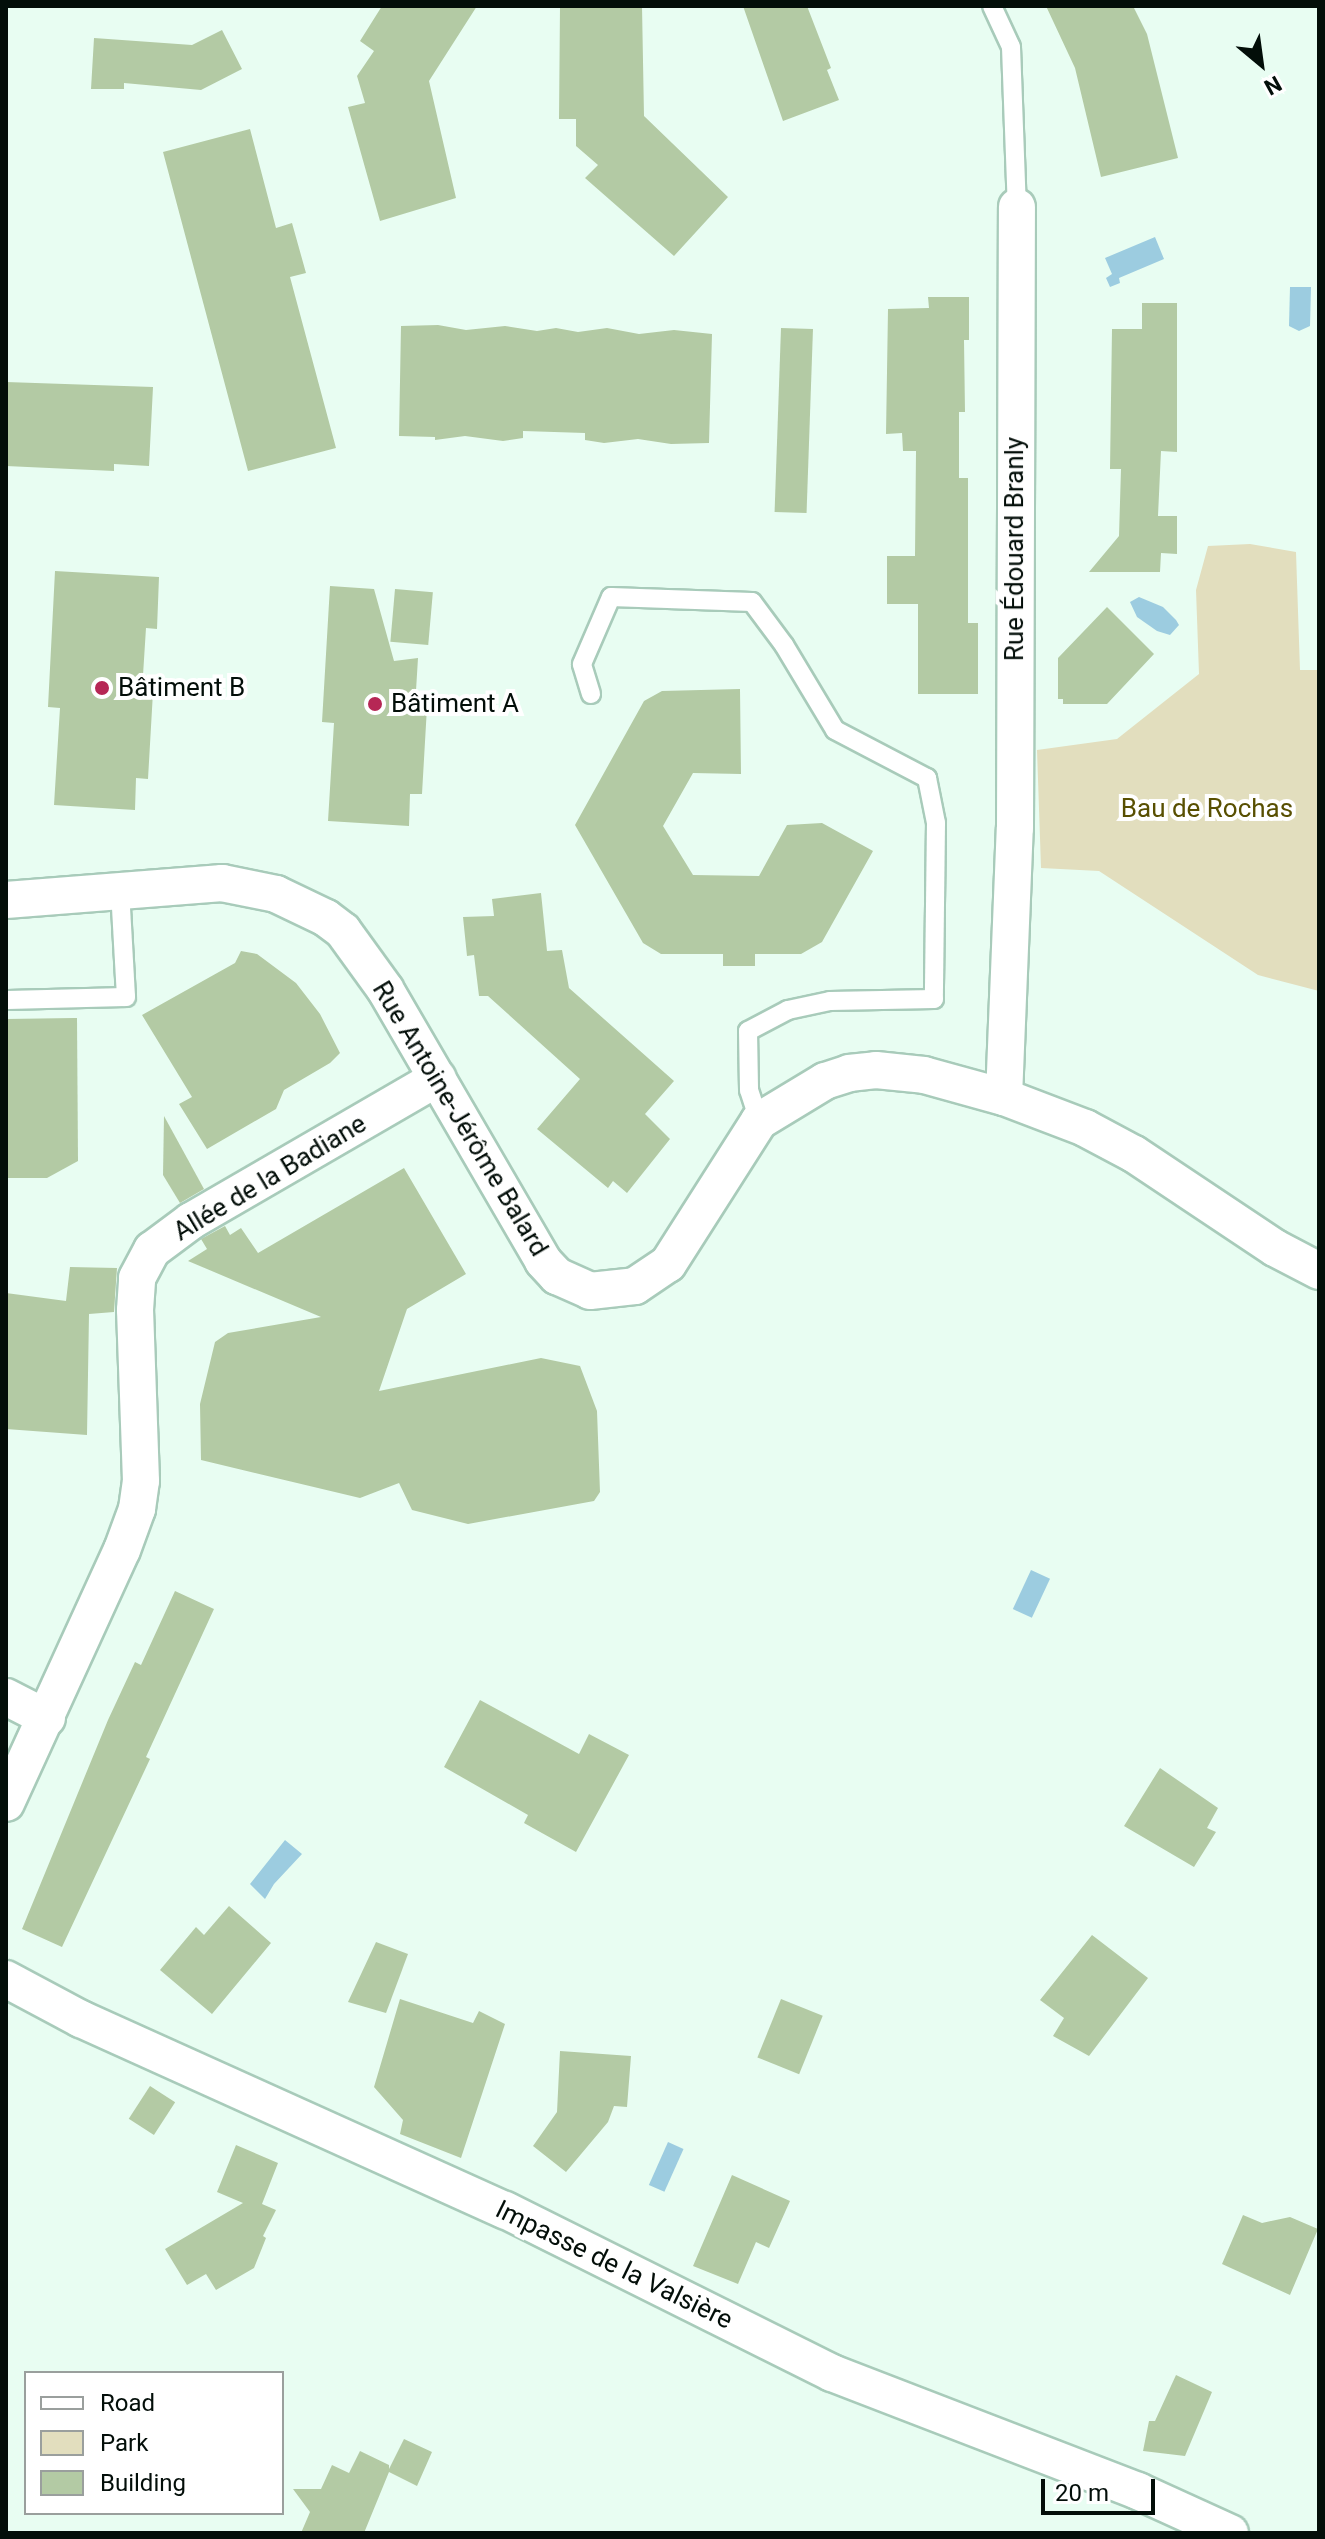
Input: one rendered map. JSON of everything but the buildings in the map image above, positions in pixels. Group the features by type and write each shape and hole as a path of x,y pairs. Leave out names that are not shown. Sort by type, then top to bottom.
{"street":[{"name":"Rue Édouard Branly","path":"1004,1097 1015,828 1017,207"},
{"name":"Rue Antoine-Jérôme Balard","path":"6,900 222,883 276,894 303,905 343,931 385,989 543,1261 557,1276 590,1291 635,1286 668,1264 759,1121 792,1098 849,1073 876,1070 924,1075 1004,1097 1085,1128 1134,1154 1275,1248 1319,1271"},
{"name":"Allée de la Badiane","path":"6,1803 47,1718 137,1509 141,1481 135,1310 137,1278 152,1250 191,1221 438,1078"},
{"path":"6,1697 47,1718"},
{"name":"Impasse de la Valsière","path":"6,1979 81,2019 505,2210 832,2373 1138,2491 1230,2533"}],"lane":[{"name":"Rue Édouard Branly","path":"992,6 1011,47 1017,207"},
{"path":"591,694 582,664 611,597 752,602 784,645 835,730 927,778 936,823 934,999 830,1001 788,1010 748,1031 749,1090 759,1121"},
{"path":"6,1000 126,997 120,891"}],"green space":[{"name":"Bau de Rochas","path":"1250,544 1296,552 1300,670 1319,670 1319,991 1258,975 1099,871 1041,868 1037,750 1117,739 1199,674 1196,590 1208,546"}],"water":[{"path":"1155,237 1164,259 1119,278 1120,283 1110,287 1106,278 1112,274 1105,258"},
{"path":"1290,287 1311,287 1310,326 1299,331 1289,326"},
{"path":"1139,597 1163,607 1176,620 1179,625 1170,635 1157,631 1137,617 1130,602"},
{"path":"1031,1570 1050,1579 1032,1618 1013,1609"},
{"path":"285,1840 302,1854 274,1884 265,1899 250,1884"},
{"path":"668,2142 684,2149 664,2192 649,2185"}],"place":[{"name":"Bâtiment B","path":"102,688"},
{"name":"Bâtiment A","path":"375,704"}]}
